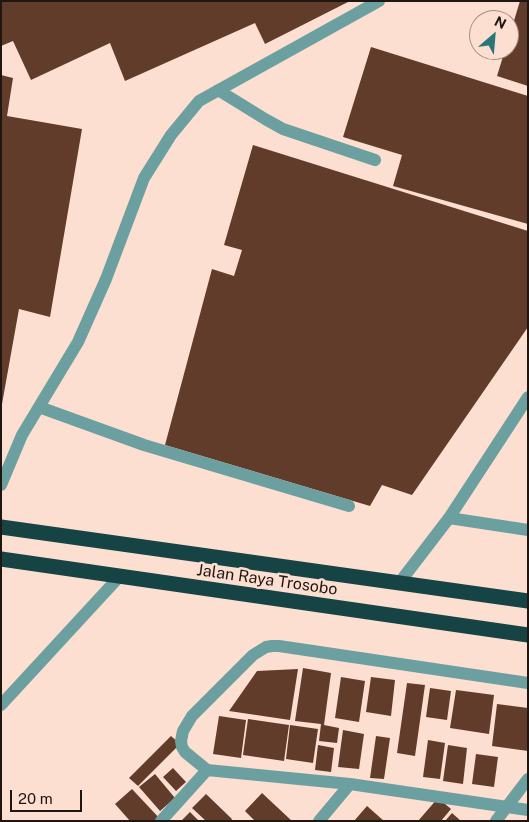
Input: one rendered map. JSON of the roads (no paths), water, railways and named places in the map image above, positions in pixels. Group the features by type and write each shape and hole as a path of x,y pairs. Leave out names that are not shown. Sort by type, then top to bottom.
{"highway":[{"name":"Jalan Raya Trosobo","path":"1,527 528,601"},
{"name":"Jalan Raya Trosobo","path":"1,559 528,635"}],"street":[{"path":"1,484 22,435 78,342 106,279 144,178 171,135 199,101 379,1"},
{"path":"218,90 283,129 375,160"},
{"path":"400,582 449,518 528,397"},
{"path":"39,407 144,445 349,506"},
{"path":"449,518 528,530"},
{"path":"1,705 119,577"},
{"path":"520,821 528,811 350,784 207,770 185,752 181,741 183,731 192,716 253,655 266,647 279,646 528,682"},
{"path":"161,821 207,770"},
{"path":"496,821 528,779"},
{"path":"319,821 350,784"}]}
